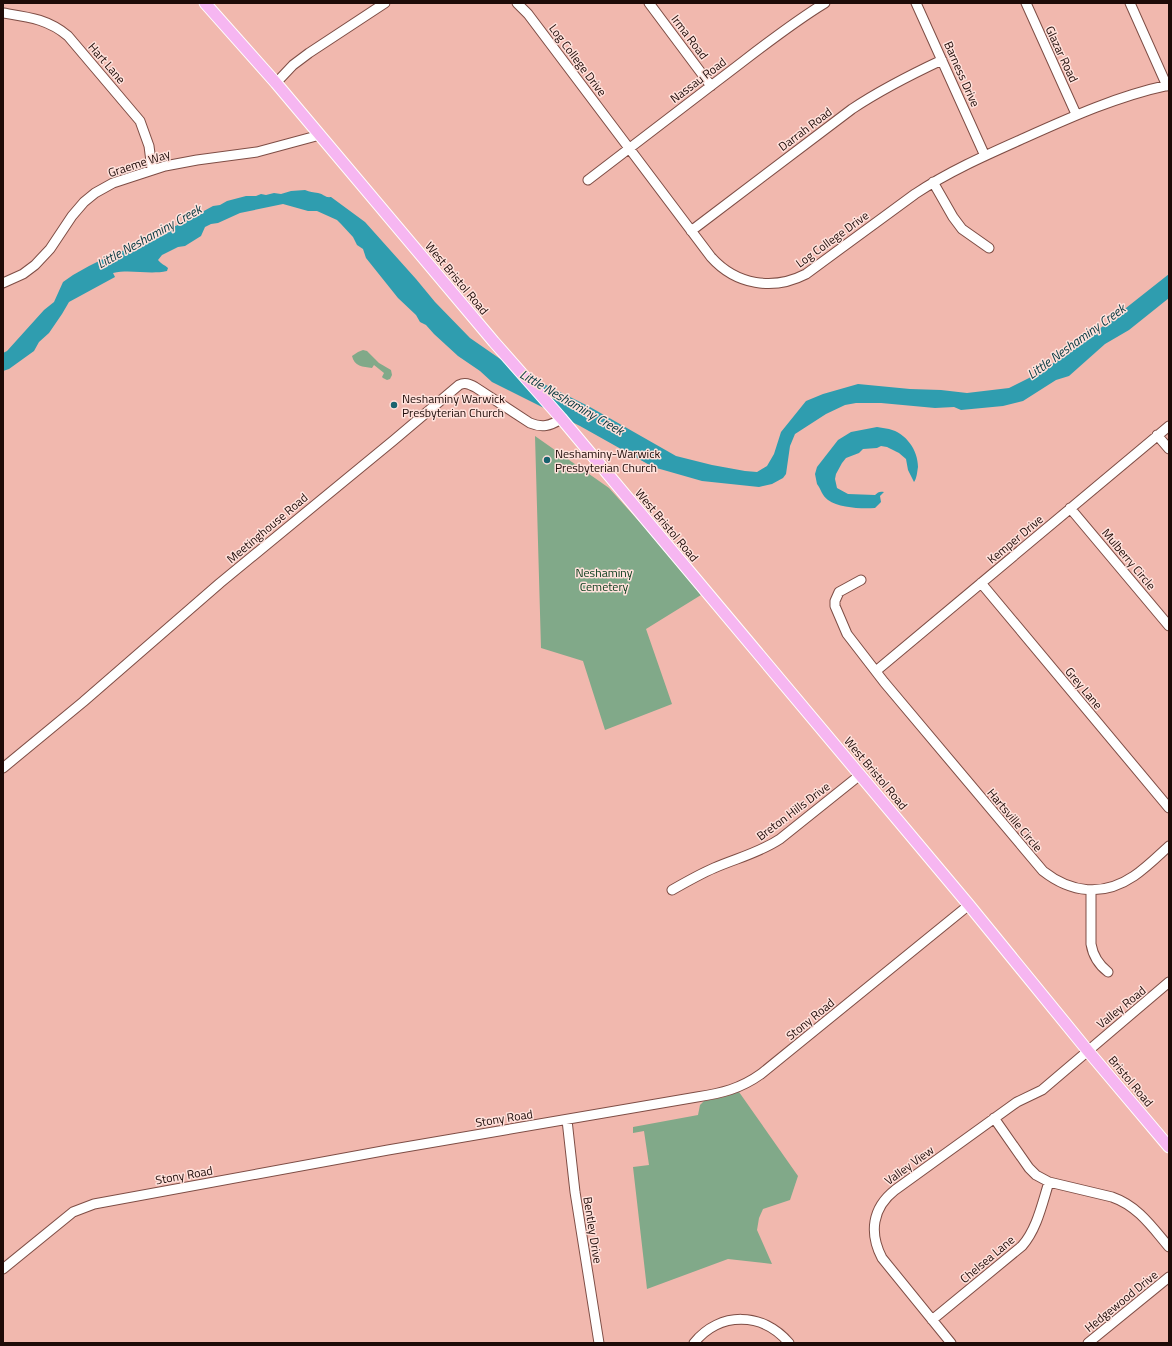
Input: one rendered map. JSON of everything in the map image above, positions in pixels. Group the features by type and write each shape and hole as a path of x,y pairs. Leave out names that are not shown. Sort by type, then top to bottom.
{"main road":[{"name":"West Bristol Road","path":"205,3 276,83 494,342 561,418 969,905 1088,1051"},
{"name":"Bristol Road","path":"1088,1051 1169,1146"}],"street":[{"path":"276,83 309,52 385,3"},
{"name":"Log College Drive","path":"517,3 528,14 714,261 731,274 753,283 779,284 806,274 881,218 933,182 985,156 1076,114 1117,99 1168,86"},
{"name":"Irma Road","path":"649,3 711,86"},
{"name":"Nassau Road","path":"588,180 790,26 825,3"},
{"name":"Barness Drive","path":"916,3 985,156"},
{"name":"Glazar Road","path":"1026,3 1076,114"},
{"path":"1130,3 1168,86"},
{"name":"Hart Lane","path":"3,13 42,20 56,27 68,36 136,114 149,146 152,169"},
{"name":"Darrah Road","path":"691,231 852,109 886,87 942,60"},
{"name":"Graeme Way","path":"3,283 23,274 46,255 55,244 74,213 84,202 95,193 113,183 152,169 197,160 257,152 320,136"},
{"path":"933,182 953,217 962,229 989,248"},
{"name":"Meetinghouse Road","path":"3,768 83,702 220,583 459,385 463,383 475,387 537,426 544,427 561,418"},
{"name":"Kemper Drive","path":"876,671 1169,426"},
{"path":"1157,435 1169,449"},
{"name":"Mulberry Circle","path":"1070,508 1169,626"},
{"name":"Hartsville Circle","path":"860,580 839,592 835,601 835,606 847,634 876,671 1043,871 1050,877 1075,888 1091,890 1104,889 1126,881 1169,846"},
{"name":"Grey Lane","path":"981,583 1169,808"},
{"name":"Breton Hills Drive","path":"672,890 714,868 756,853 769,846 780,839 860,775"},
{"path":"1091,890 1092,950 1100,965 1108,972"},
{"name":"Stony Road","path":"3,1269 73,1212 94,1204 388,1150 726,1092 746,1084 761,1074 969,905"},
{"name":"Valley Road","path":"1088,1051 1169,982"},
{"name":"Valley View","path":"951,1343 882,1258 877,1249 874,1232 876,1215 882,1202 889,1194 994,1118 1017,1102 1042,1090 1088,1051"},
{"path":"994,1118 1029,1168 1036,1175 1049,1182 1112,1197 1129,1204 1169,1247"},
{"name":"Bentley Drive","path":"567,1120 575,1192 599,1343"},
{"name":"Chelsea Lane","path":"932,1320 1025,1243 1033,1229 1049,1182"},
{"name":"Hedgewood Drive","path":"1088,1343 1169,1277"},
{"path":"694,1343 702,1335 717,1325 736,1319 752,1320 767,1325 780,1334 789,1343"}],"green space":[{"path":"363,350 367,351 379,363 391,370 392,375 390,379 387,380 383,378 384,373 374,365 372,368 365,367 355,362 352,356"},
{"name":"Neshaminy Cemetery","path":"535,436 609,488 645,528 701,595 646,629 672,704 605,730 583,661 541,648"},
{"path":"739,1092 798,1176 790,1200 763,1209 759,1218 757,1230 772,1264 728,1259 647,1289 633,1167 649,1165 644,1131 633,1133 633,1127 698,1115 700,1105 704,1101"}],"water":[{"name":"Little Neshaminy Creek","path":"305,190 331,197 365,222 435,302 470,338 516,370 590,407 676,456 745,471 757,472 767,466 774,454 781,432 806,401 823,394 858,384 967,393 1009,388 1033,376 1069,353 1169,274 1169,298 1129,330 1105,344 1069,376 1056,380 1023,401 1003,406 961,410 954,407 935,408 881,403 856,403 845,405 826,414 795,434 790,446 786,474 783,478 772,484 759,487 702,481 653,467 580,426 492,382 480,371 458,356 426,325 420,322 416,315 398,298 366,258 363,249 357,245 353,237 337,220 317,211 308,211 283,204 240,213 205,227 201,236 185,246 178,247 162,255 158,260 168,268 167,271 113,273 115,277 69,302 49,333 39,342 34,351 9,369 3,371 3,353 7,351 44,310 54,302 63,282 73,275 113,254 152,241 162,232 213,206 246,196 274,193 281,194 291,191"},
{"path":"877,427 895,431 906,438 910,443 916,454 918,467 914,482 908,470 906,459 899,453 887,447 881,446 877,448 863,449 859,453 846,458 842,463 835,479 837,488 848,494 875,495 879,492 884,492 880,496 881,502 875,508 864,508 838,505 828,500 824,497 817,484 815,474 817,467 838,440 851,432"}],"place":[{"name":"Neshaminy Warwick Presbyterian Church","path":"394,405"},
{"name":"Neshaminy-Warwick Presbyterian Church","path":"547,460"}]}
